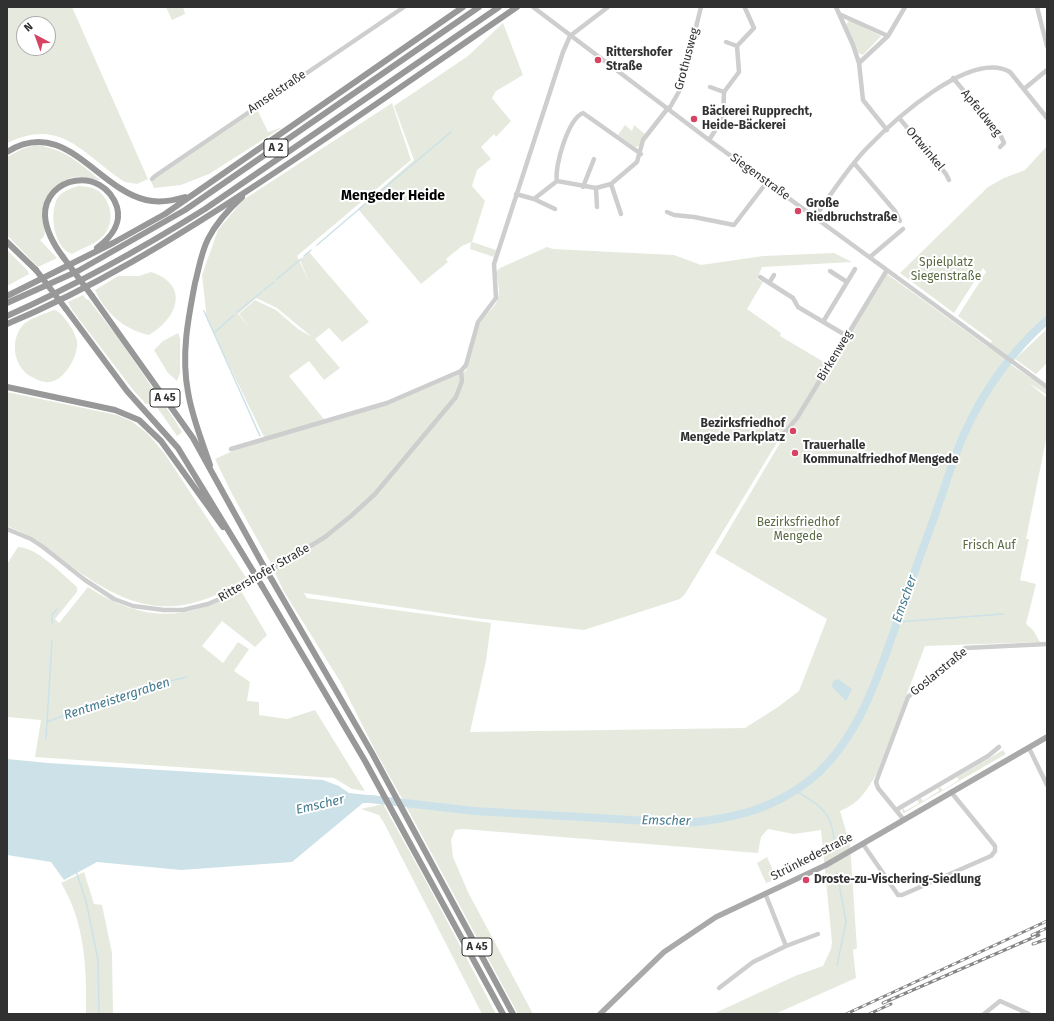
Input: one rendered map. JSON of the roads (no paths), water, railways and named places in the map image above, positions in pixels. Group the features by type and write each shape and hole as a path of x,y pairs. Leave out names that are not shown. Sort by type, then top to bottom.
{"highway":[{"path":"7,296 73,264 145,225 212,183 463,7"},
{"name":"A 2","path":"7,304 78,271 185,210 479,7"},
{"name":"A 2","path":"7,316 84,279 167,233 205,209 499,7"},
{"path":"7,324 43,309 142,257 274,173 517,7"},
{"path":"7,152 28,143 42,142 56,144 73,153 121,189 138,198 154,201 170,201 191,196"},
{"path":"210,465 190,406 185,375 187,325 199,268 208,238 221,220 242,198 274,173"},
{"name":"A 45","path":"73,264 105,242 115,230 117,223 118,211 114,200 104,188 94,182 82,180 63,185 55,192 48,204 45,216 48,231 63,258 194,438 263,565 386,778 513,1014"},
{"name":"A 45","path":"7,242 36,270 127,391 178,448 243,554 375,778 503,1014"},
{"path":"7,387 115,410 139,420 160,441 243,554"}],"main road":[{"name":"Strünkedestraße","path":"600,1014 650,964 679,940 716,917 826,865 1047,737"}],"street":[{"name":"Amselstraße","path":"152,179 204,142 404,7"},
{"name":"Siegenstraße","path":"533,7 709,140 1047,387"},
{"name":"Rittershofer Straße","path":"7,529 30,539 43,547 85,580 114,599 133,606 160,610 183,610 208,604 242,588 325,537 364,505 456,397 462,381 461,371 466,365 478,322 496,298 494,264 563,52 570,36 608,7"},
{"name":"Grothusweg","path":"641,154 643,140 668,109 681,88 701,7"},
{"path":"836,7 859,63 863,100 887,130"},
{"path":"859,63 888,36 905,7"},
{"path":"1037,7 1047,46"},
{"path":"709,140 722,122 724,92 739,72 737,46 754,28 745,8"},
{"path":"839,14 888,36"},
{"path":"726,42 737,46"},
{"path":"815,217 854,163 867,148 923,98 953,78 970,72 999,68 1010,72 1047,118"},
{"path":"1024,89 1047,70"},
{"name":"Apfeldweg","path":"953,78 1000,134 1004,143 1000,147"},
{"path":"710,87 724,92"},
{"path":"534,199 557,182 565,182 583,187 596,188 611,184 637,162 641,154 583,113 578,115 567,133 555,174 557,182"},
{"name":"Ortwinkel","path":"900,119 946,174 949,180"},
{"path":"583,187 594,159"},
{"path":"854,163 895,211 900,221"},
{"path":"667,212 674,215 694,217 734,225 767,182"},
{"path":"611,184 621,214"},
{"path":"596,188 597,207"},
{"path":"516,194 534,199 555,209"},
{"path":"870,257 903,229"},
{"path":"823,322 855,269"},
{"name":"Birkenweg","path":"779,439 797,418 887,270"},
{"path":"830,271 847,282"},
{"path":"769,283 774,275"},
{"path":"760,277 793,298 798,307 847,336"},
{"path":"231,449 387,403 461,371"},
{"name":"Goslarstraße","path":"904,820 878,788 876,782 910,695 967,647 1047,644"},
{"path":"896,810 988,756 999,747"},
{"path":"1029,748 1047,785"},
{"path":"863,844 898,895 902,895 991,856 995,851 995,846 951,792"},
{"path":"765,893 786,946"},
{"path":"720,988 753,962 786,946 818,934"},
{"path":"984,1014 998,1001 1029,1014"}],"water":[{"path":"838,679 852,689 846,701 832,687 833,681"},
{"path":"7,759 48,763 323,780 339,786 349,793 377,796 382,803 363,803 292,862 181,870 97,862 64,880 51,862 7,855"}],"waterway":[{"path":"368,202 451,132"},
{"path":"317,245 365,204"},
{"path":"304,256 311,250"},
{"path":"277,279 301,259"},
{"path":"264,290 274,282"},
{"path":"237,312 262,292"},
{"path":"204,311 260,436"},
{"path":"215,332 234,315"},
{"name":"Emscher","path":"370,799 475,811 684,823 739,815 756,810 788,795 803,785 818,773 845,741 856,724 874,686 956,453 980,402 1010,359 1047,320"},
{"path":"52,624 52,615 57,609"},
{"path":"897,622 1003,614"},
{"path":"46,739 52,640"},
{"name":"Rentmeistergraben","path":"47,722 98,702 110,701 154,685 187,677"},
{"path":"795,790 813,801 824,812 834,834 835,846"},
{"path":"76,871 86,901 98,960 99,1014"},
{"path":"837,872 846,922 837,966"}],"railway":[{"path":"846,1014 1047,921"},
{"path":"1032,935 1047,928"},
{"path":"883,1003 1039,935"},
{"path":"1033,944 1047,939"},
{"path":"869,1014 891,1004"}],"place":[{"name":"Rittershofer Straße","path":"598,60"},
{"name":"Bäckerei Rupprecht, Heide-Bäckerei","path":"694,119"},
{"name":"Große Riedbruchstraße","path":"798,211"},
{"name":"Bezirksfriedhof Mengede Parkplatz","path":"793,431"},
{"name":"Trauerhalle Kommunalfriedhof Mengede","path":"795,453"},
{"name":"Droste-zu-Vischering-Siedlung","path":"806,880"}],"district":[{"name":"Mengeder Heide","path":"393,196"}],"park label":[{"name":"Spielplatz Siegenstraße","path":"946,270"},
{"name":"Bezirksfriedhof Mengede","path":"798,530"},
{"name":"Frisch Auf","path":"989,546"}]}
